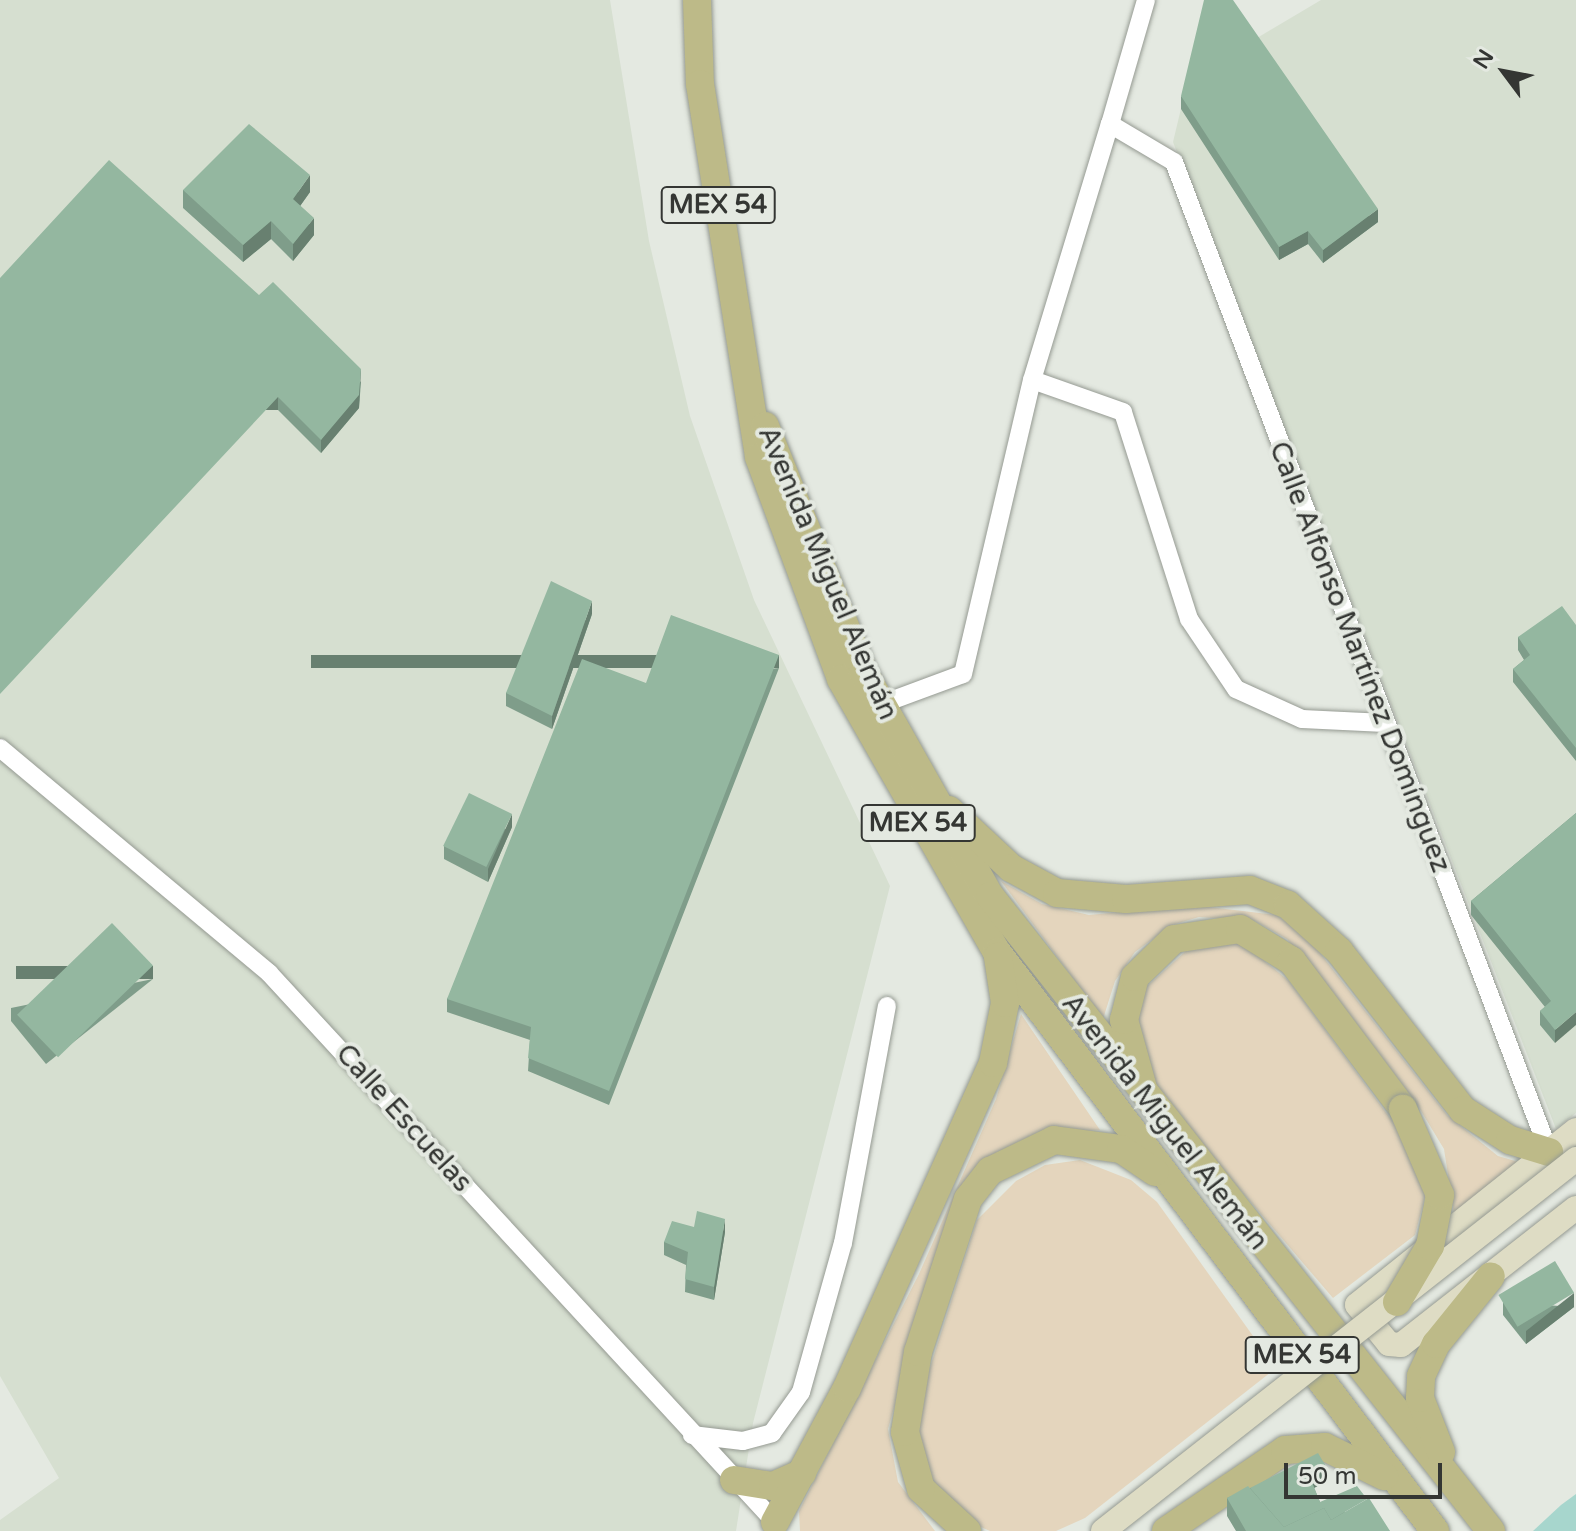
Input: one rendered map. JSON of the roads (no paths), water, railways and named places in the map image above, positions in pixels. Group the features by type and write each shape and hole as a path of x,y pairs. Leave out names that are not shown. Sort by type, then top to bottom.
{"main road":[{"name":"Avenida Miguel Alemán","path":"697,0 700,84 754,409 869,737 997,952 1431,1526"},
{"name":"Avenida Miguel Alemán","path":"806,563 929,793 990,896 1149,1103 1491,1531"},
{"path":"929,793 1011,868 1057,893 1126,899 1250,890 1288,905 1339,951 1463,1110 1510,1140 1549,1152"},
{"path":"1149,1103 1124,1020 1129,989 1161,948 1216,927 1260,935 1292,961 1403,1109 1436,1175 1439,1214 1430,1246 1397,1302"},
{"path":"777,1528 920,1233 993,1063 1005,1003 997,952"},
{"path":"1576,1130 1357,1305 1394,1346 1491,1276 1576,1208"},
{"path":"967,1531 921,1489 905,1432 938,1278 968,1199 990,1171 1054,1140 1087,1139 1121,1149 1177,1189"},
{"path":"1111,1528 1576,1159"},
{"path":"1111,1528 1576,1178"},
{"path":"1461,1495 1426,1418 1421,1376 1436,1344 1491,1276"},
{"path":"1166,1531 1285,1450 1343,1452 1405,1491"},
{"path":"734,1480 773,1486 802,1473"}],"street":[{"path":"882,704 963,674 1032,380 1146,0"},
{"name":"Calle Alfonso Martínez Domínguez","path":"1110,124 1174,162 1549,1152"},
{"path":"1032,380 1123,412 1189,619 1236,689 1302,719 1385,723"},
{"name":"Calle Escuelas","path":"0,748 269,973 777,1528"},
{"path":"692,1435 743,1441 772,1433 801,1392 846,1231 887,1006"}],"water":[{"path":"1576,1494 1576,1531 1533,1531 1561,1505"}]}
